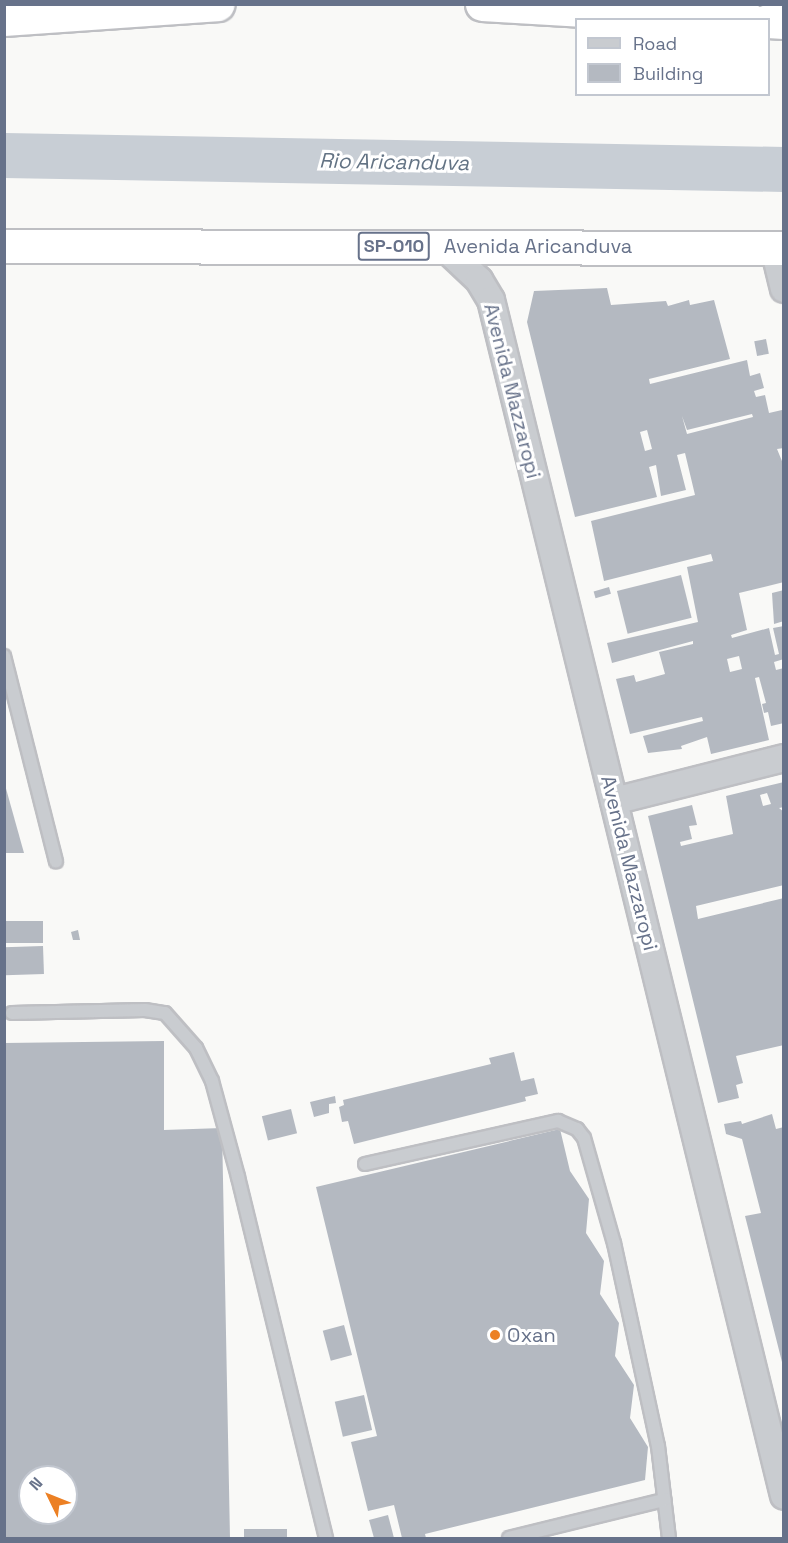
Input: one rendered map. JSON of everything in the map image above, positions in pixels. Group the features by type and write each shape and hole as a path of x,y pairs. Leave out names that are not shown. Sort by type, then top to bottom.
{"highway":[{"path":"4,19 56,10 217,4"},
{"path":"482,4 716,18"},
{"name":"Avenida Aricanduva","path":"4,246 779,248"}],"street":[{"name":"Avenida Mazzaropi","path":"443,246 479,280 491,300 783,1496"},
{"path":"779,248 783,289"},
{"path":"614,801 783,758"}],"lane":[{"path":"4,656 56,862"},
{"path":"12,1013 145,1010 165,1013 196,1048 212,1081 238,1177 326,1539"},
{"path":"365,1164 558,1121 577,1129 584,1138 614,1243 658,1446 669,1539"},
{"path":"509,1539 664,1500"}],"building":[{"path":"607,288 611,305 666,301 668,306 689,300 690,305 714,300 730,359 649,379 650,384 747,360 750,376 760,373 764,388 754,391 756,397 765,395 769,413 782,410 784,448 777,449 784,466 784,582 739,593 747,630 731,635 732,638 769,628 775,655 779,654 773,628 784,626 784,659 774,662 776,670 784,668 784,723 771,726 768,712 764,713 762,704 766,703 759,677 755,678 769,740 711,754 707,737 681,746 682,749 648,753 643,736 703,721 702,717 630,734 616,679 634,675 636,682 665,674 659,652 693,644 693,641 612,663 607,643 698,622 687,567 713,561 711,554 604,581 591,521 695,495 685,453 677,455 686,490 661,496 656,465 649,467 657,497 575,517 527,322 534,291","holes":["752,414 753,417 687,434 682,416 687,430","647,430 652,449 645,451 640,432","739,656 742,669 730,672 727,659"]},
{"path":"766,339 769,354 757,356 754,341"},
{"path":"681,575 692,618 628,634 617,591"},
{"path":"609,587 611,594 596,598 594,591"},
{"path":"784,590 784,621 774,624 772,593"},
{"path":"784,782 784,807 779,808 784,812 784,885 696,906 698,919 784,898 784,1045 736,1056 743,1083 736,1085 739,1098 718,1103 648,816 692,805 697,825 689,826 692,839 680,842 681,846 733,834 726,796","holes":["767,793 771,804 763,806 760,795"]},
{"path":"5,785 24,853 4,853"},
{"path":"4,921 43,921 43,943 4,943"},
{"path":"78,930 80,940 73,940 71,932"},
{"path":"43,946 44,974 5,975 4,947"},
{"path":"164,1041 164,1130 222,1128 230,1538 4,1538 4,1043"},
{"path":"514,1052 521,1081 534,1078 538,1094 525,1097 526,1101 354,1144 348,1121 342,1122 339,1107 344,1105 343,1100 491,1064 489,1058"},
{"path":"335,1096 336,1103 329,1104 329,1113 314,1117 310,1102"},
{"path":"291,1109 297,1133 268,1141 262,1116"},
{"path":"772,1114 776,1129 784,1127 783,1366 745,1216 761,1213 742,1139 726,1134 724,1124 741,1121 742,1124"},
{"name":"Oxan","path":"560,1129 570,1171 589,1199 586,1233 604,1261 600,1294 619,1323 615,1356 634,1385 630,1418 648,1447 645,1480 425,1534 426,1538 402,1538 394,1505 368,1511 351,1442 377,1436 316,1187"},
{"path":"344,1325 352,1355 331,1361 323,1331"},
{"path":"364,1395 372,1430 343,1437 335,1402"},
{"path":"388,1515 394,1538 374,1538 369,1520"},
{"path":"244,1529 287,1529 287,1538 244,1538"}],"waterway":[{"name":"Rio Aricanduva","path":"4,155 784,169"}],"place":[{"name":"Oxan","path":"495,1335"}]}
